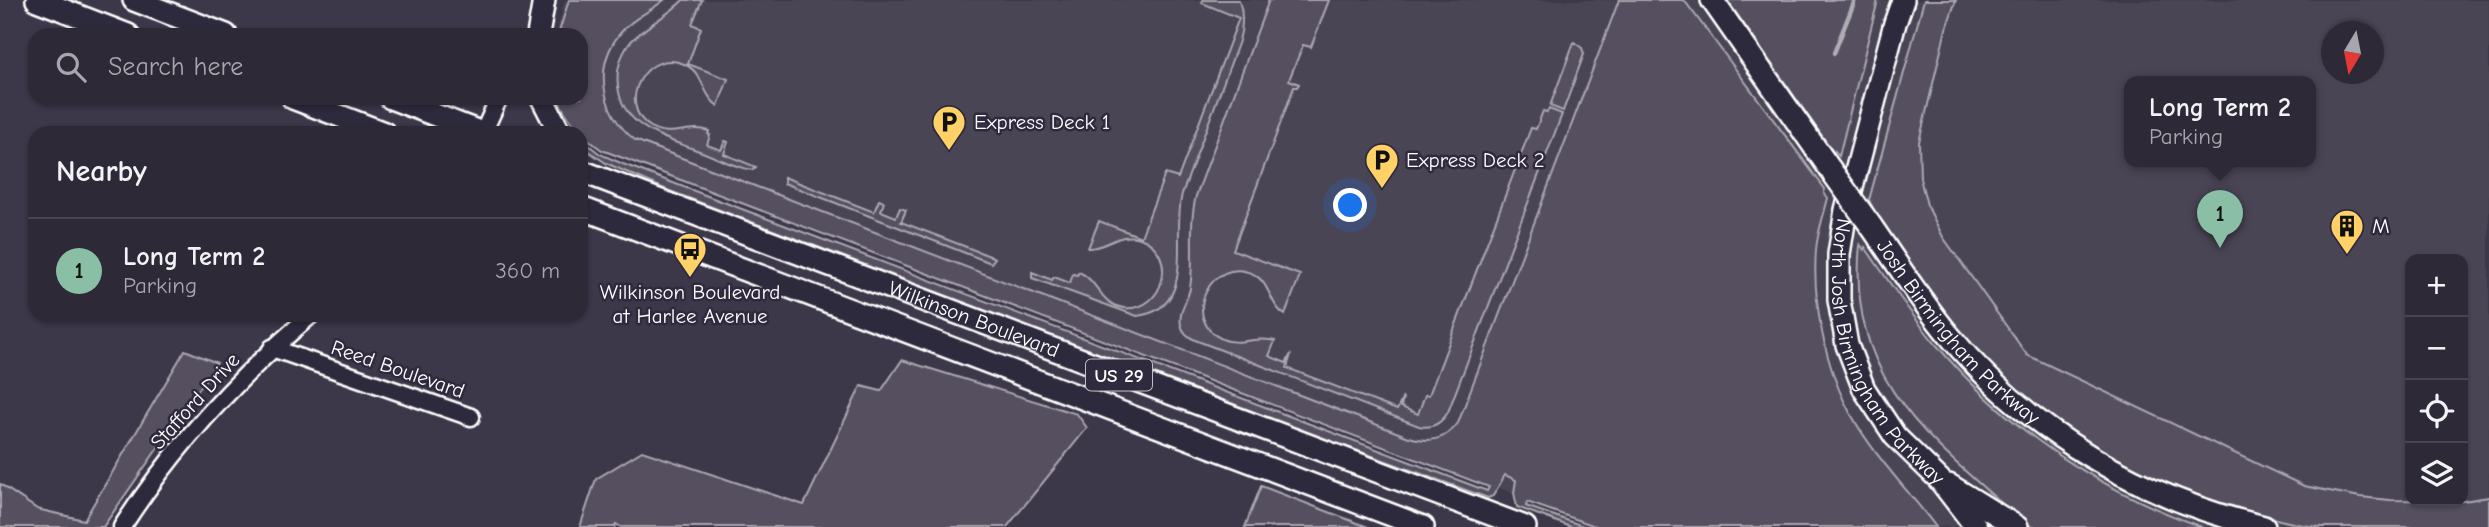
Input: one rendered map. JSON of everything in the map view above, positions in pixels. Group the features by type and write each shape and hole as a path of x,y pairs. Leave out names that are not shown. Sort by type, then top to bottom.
{"main road":[{"path":"37,0 110,28"},
{"path":"134,0 208,28"},
{"path":"539,28 543,0"},
{"name":"Josh Birmingham Parkway","path":"1712,0 1949,335 1989,377 2034,417 2080,450 2130,479 2185,504 2264,527"},
{"name":"North Josh Birmingham Parkway","path":"1903,0 1846,210 1839,254 1839,300 1847,345 1864,389 1895,436 1939,479 1976,527"},
{"path":"304,105 339,126"},
{"path":"310,105 366,126"},
{"path":"409,105 464,126"},
{"path":"546,105 556,126"},
{"path":"588,160 640,194"},
{"name":"Wilkinson Boulevard","path":"588,174 1525,527"},
{"name":"Wilkinson Boulevard","path":"588,211 1423,527"},
{"path":"1040,382 1051,349"},
{"path":"1939,479 2017,527"}],"street":[{"path":"531,28 543,0"},
{"path":"485,126 496,105"},
{"name":"Stafford Drive","path":"122,527 145,492 199,423 272,348 303,322"},
{"name":"Reed Boulevard","path":"272,348 471,416"}],"shaded area":[{"path":"565,0 2489,0 2489,527 1602,527 627,157 586,105 588,28 558,28"},
{"path":"569,0 664,0 624,29 607,57 604,87 608,102 623,129 635,140 1409,437 1429,440 1448,434 1458,423 1619,0 1684,0 1825,189 1824,193 1828,198 1819,231 1815,270 1819,314 1828,357 1843,398 1870,445 1936,527 1598,527 1527,502 1526,506 1586,527 1571,527 1517,507 1514,493 1516,480 1505,475 1493,496 1488,498 667,190 606,163 588,151 588,145 600,154 623,164 1487,491 1489,487 602,150 588,139 588,126 575,126 561,105 588,105 588,28 560,28"},
{"path":"683,0 702,0 692,24 701,28 688,64 728,79 718,106 692,69 672,61 659,63 648,70 640,80 635,105 640,117 658,130 709,131 707,145 721,150 725,141 728,142 724,154 756,167 753,170 662,137 637,122 621,101 618,75 626,49 634,38"},
{"path":"1203,0 1239,0 1242,26 1239,41 1182,194 1178,268 1175,286 1168,300 1156,311 1137,316 1032,278 1032,272 1052,280 1054,277 1070,283 1073,274 1077,275 1079,272 1110,302 1124,308 1138,307 1149,301 1157,291 1162,280 1163,267 1160,255 1152,245 1133,236 1088,248 1099,221 1141,237 1165,174 1178,178 1239,18 1202,3"},
{"path":"1269,0 1329,0 1311,47 1303,45 1289,80 1299,84 1294,87 1233,250 1300,275 1285,315 1276,306 1259,278 1238,270 1225,273 1214,281 1206,292 1202,305 1203,318 1210,330 1222,339 1242,342 1261,339 1275,341 1269,356 1286,363 1291,354 1287,368 1397,410 1403,397 1401,407 1418,414 1425,395 1429,395 1531,128 1536,129 1543,111 1547,112 1549,109 1562,114 1448,412 1436,425 1419,426 1195,340 1182,328 1180,320 1191,277 1192,219 1196,196"},
{"path":"1727,0 1878,0 1839,156 1835,151 1834,153"},
{"path":"1924,0 1956,0 1946,29 1919,142 1920,178 1927,205 1943,237 2027,355 2304,486 2360,497 2405,500 2405,506 2468,506 2468,500 2489,497 2489,527 2306,526 2221,505 2176,489 2133,469 2053,418 2015,388 1981,355 1949,319 1910,266 1869,200"},
{"path":"1574,42 1582,48 1584,54 1563,111 1550,106"},
{"path":"784,177 874,212 879,200 884,202 881,211 896,217 900,208 906,210 901,222 995,258 991,263 784,183"},
{"path":"1860,244 1864,250 1865,247 1934,342 1991,402 2023,429 2090,475 2126,495 2202,527 2032,527 2015,515 1923,429 1898,399 1879,367 1866,331 1859,291"},
{"path":"185,350 217,363 103,527 0,527 0,484 37,509 84,520"},
{"path":"902,360 1077,414 1087,428 1007,527 621,527 616,524 615,527 580,527 596,479 642,451 804,505 861,386 881,391"},
{"path":"1261,486 1368,527 1245,527"}],"waterway":[{"path":"1834,53 1855,0"}],"place":[{"name":"Express Deck 1","path":"949,152"},
{"name":"Express Deck 2","path":"1382,190"},
{"name":"Long Term 2","path":"2220,248"},
{"name":"M","path":"2347,256"},
{"name":"Wilkinson Boulevard at Harlee Avenue","path":"690,279"}]}
